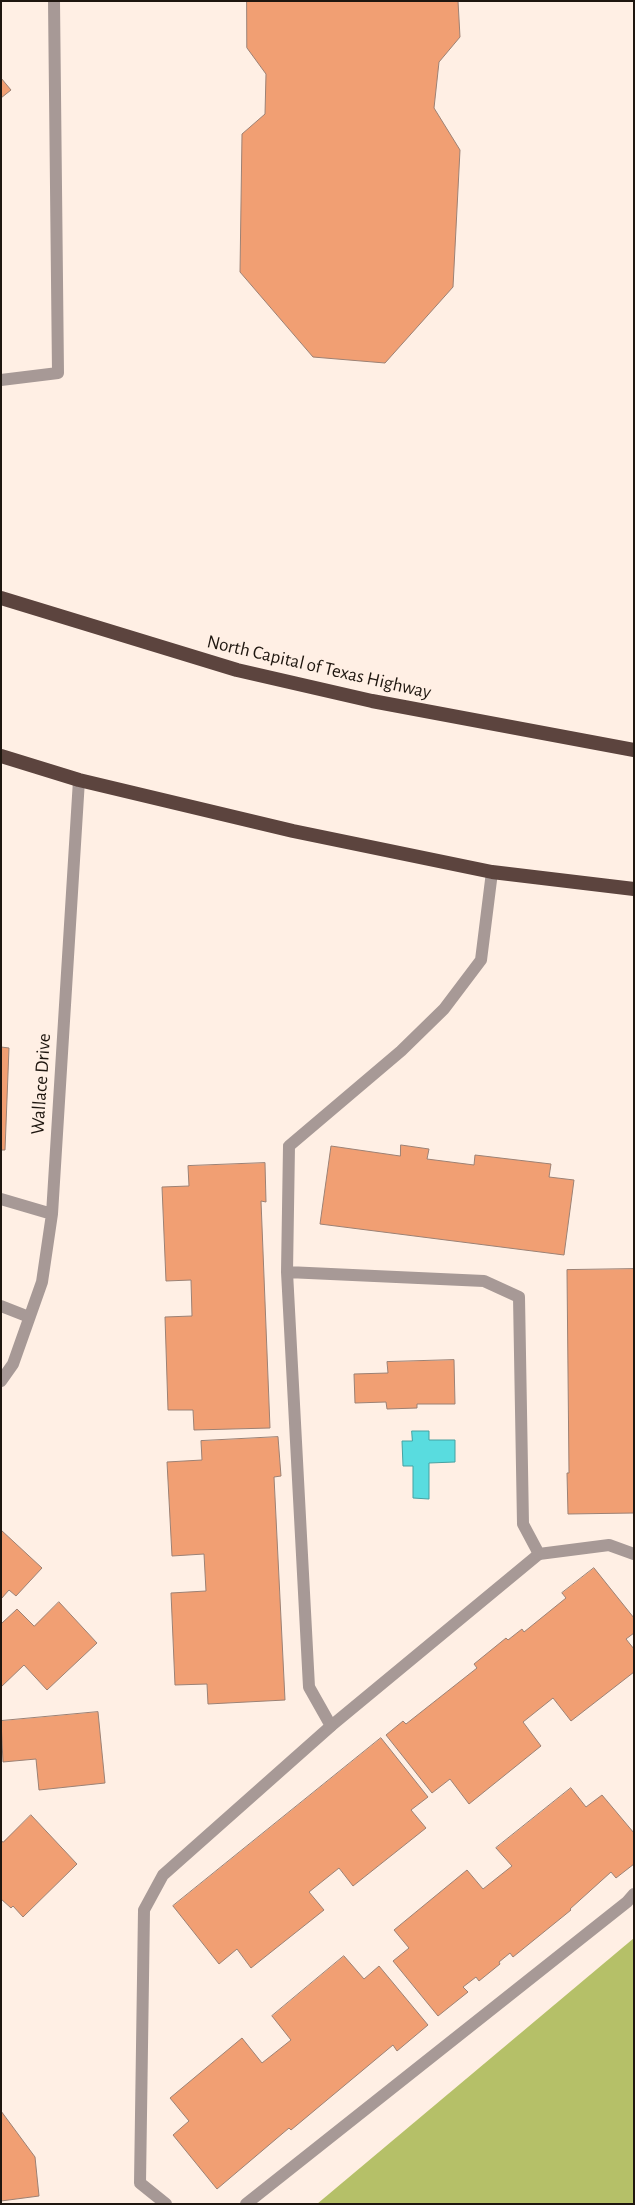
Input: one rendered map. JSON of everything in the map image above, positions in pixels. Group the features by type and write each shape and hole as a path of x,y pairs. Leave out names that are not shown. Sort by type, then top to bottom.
{"highway":[{"name":"North Capital of Texas Highway","path":"1,598 237,670 372,701 634,750"},
{"path":"1,756 79,780 293,831 492,872 634,889"}],"street":[{"path":"1,380 58,373 54,1"},
{"name":"Wallace Drive","path":"1,1380 13,1364 42,1282 52,1214 79,780"},
{"path":"331,1726 309,1687 287,1272 289,1146 401,1051 444,1009 481,960 492,872"},
{"path":"1,1199 52,1214"},
{"path":"287,1272 484,1281 519,1297 523,1524 539,1554"},
{"path":"1,1306 29,1317"},
{"path":"166,2204 140,2183 144,1910 163,1875 331,1726 539,1554 609,1545 634,1554"},
{"path":"246,2204 627,1902 634,1894"}],"green space":[{"path":"634,1938 634,2204 317,2204"}],"water":[{"path":"412,1431 429,1431 429,1440 455,1440 455,1462 429,1463 429,1499 413,1498 413,1466 403,1466 402,1441 412,1441"}],"building":[{"path":"247,1 458,1 460,37 439,62 434,108 460,150 453,287 385,363 313,357 240,272 242,134 265,114 266,74 247,48"},
{"path":"1,78 11,90 1,98"},
{"path":"1,1047 9,1048 5,1150 1,1150"},
{"path":"401,1145 429,1149 427,1159 474,1165 475,1155 551,1164 549,1177 574,1180 564,1255 320,1224 331,1146 400,1156"},
{"path":"265,1163 266,1202 261,1201 270,1428 194,1430 193,1410 168,1410 165,1317 192,1316 191,1280 166,1281 162,1187 189,1186 188,1166"},
{"path":"634,1269 634,1513 568,1514 567,1270"},
{"path":"454,1360 455,1404 417,1404 417,1408 387,1409 386,1402 355,1403 354,1374 388,1373 387,1362"},
{"path":"278,1437 281,1476 274,1477 285,1700 208,1704 207,1684 175,1685 171,1593 206,1591 204,1554 172,1556 167,1462 202,1460 201,1441"},
{"path":"1,1530 42,1568 16,1596 9,1590 1,1599"},
{"path":"594,1568 634,1618 634,1633 626,1639 634,1649 634,1672 571,1721 553,1698 523,1722 541,1746 469,1804 450,1779 432,1793 386,1735 403,1721 406,1724 477,1668 474,1664 506,1638 508,1640 522,1629 524,1632 566,1598 562,1593"},
{"path":"59,1602 97,1643 47,1690 24,1665 1,1687 1,1624 17,1609 34,1626"},
{"path":"98,1712 105,1783 39,1790 36,1759 3,1762 1,1721"},
{"path":"381,1738 428,1797 411,1810 426,1828 353,1886 339,1868 309,1892 324,1910 251,1968 237,1949 219,1964 173,1906"},
{"path":"571,1788 586,1807 602,1795 634,1833 634,1864 616,1878 611,1872 571,1910 513,1957 510,1953 479,1981 476,1977 463,1987 468,1992 438,2016 393,1961 409,1948 394,1930 467,1870 483,1889 512,1866 496,1848"},
{"path":"31,1815 77,1864 23,1917 13,1906 11,1908 1,1899 1,1841 3,1842"},
{"path":"344,1956 364,1979 379,1966 428,2025 397,2051 393,2045 291,2130 289,2128 217,2189 173,2135 189,2121 170,2098 242,2038 262,2063 291,2040 272,2016"},
{"path":"1,2111 35,2157 39,2196 1,2201"}]}
